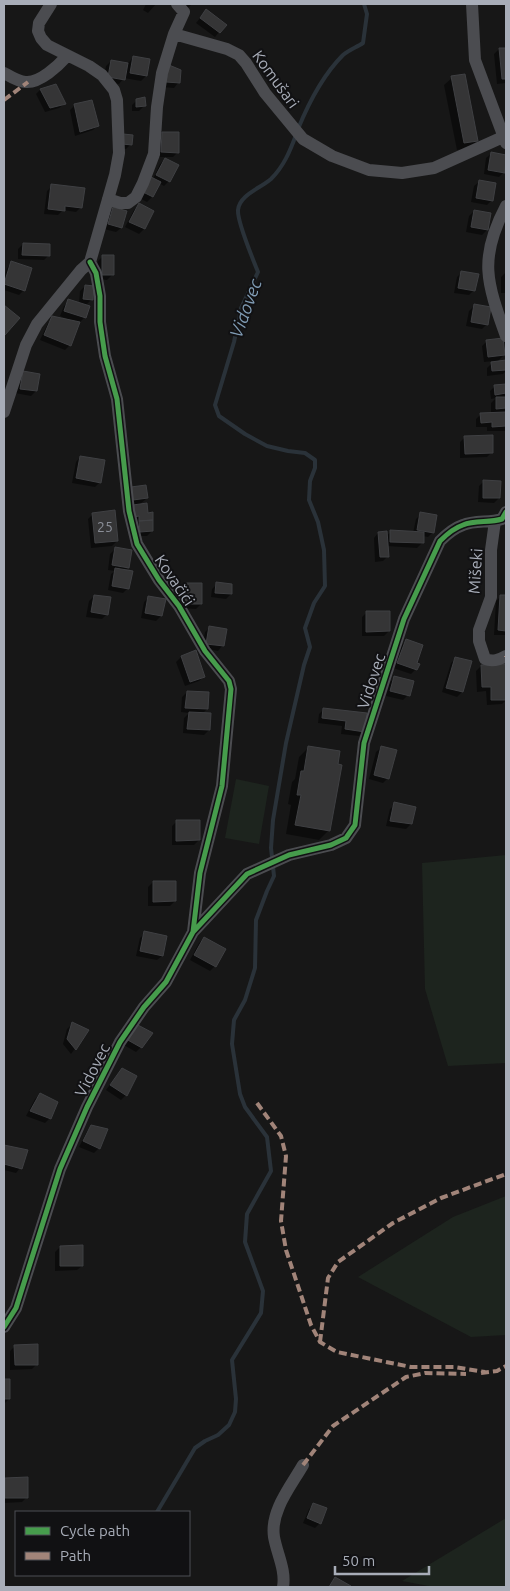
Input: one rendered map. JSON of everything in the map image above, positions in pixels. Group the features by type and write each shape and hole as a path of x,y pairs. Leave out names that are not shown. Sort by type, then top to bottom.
{"street":[{"path":"4,412 26,345 37,324 81,270 90,262 115,175 119,153 118,100 114,90 102,75 89,66 47,45 41,38 38,31 38,23 52,4"},
{"path":"108,199 120,203 128,203 136,197 154,154 157,132 157,107 162,73 174,34 184,12 177,4"},
{"path":"472,4 475,60 505,140"},
{"name":"Komušari","path":"174,34 227,49 238,55 246,63 265,93 302,138 332,156 369,170 402,172 434,168 505,140"},
{"path":"4,73 17,80 28,82 43,76 58,66 67,56"},
{"path":"506,206 490,246 487,265 490,290 506,336"},
{"name":"Kovačići","path":"90,262 96,273 100,296 100,322 105,356 117,399 129,511 137,544 205,651 228,681 231,689 222,786 200,873 193,932"},
{"path":"495,521 502,519 506,512"},
{"name":"Vidovec","path":"4,1327 16,1308 60,1170 87,1107 120,1042 144,1007 166,982 193,932 247,874 272,862 331,845 346,838 355,825 364,743 404,620 440,540 464,524 495,521"},
{"name":"Mišeki","path":"495,521 491,598 479,630 479,641 485,659 489,661 506,656"},
{"path":"283,1587 285,1578 274,1537 274,1524 282,1500 303,1465"}],"shaded area":[{"path":"236,779 269,786 259,844 225,838"},
{"path":"506,855 506,1063 448,1066 425,989 422,863"},
{"path":"506,1196 506,1335 471,1337 358,1277 453,1217"},
{"path":"506,1518 506,1587 434,1587 402,1581"}],"building":[{"path":"206,9 227,25 220,33 200,18"},
{"path":"499,48 506,48 506,79 502,79"},
{"path":"133,56 150,59 147,76 130,73"},
{"path":"111,60 128,63 125,80 108,77"},
{"path":"169,65 181,70 180,83 166,82"},
{"path":"465,74 478,141 464,143 451,76"},
{"path":"56,84 66,104 50,108 40,89"},
{"path":"145,97 146,106 136,107 136,99"},
{"path":"92,100 99,126 80,132 74,104"},
{"path":"162,132 179,132 179,153 161,152"},
{"path":"123,134 133,135 132,145 122,144"},
{"path":"491,152 506,155 505,173 488,170"},
{"path":"165,158 179,165 170,182 156,175"},
{"path":"151,177 161,182 153,197 143,192"},
{"path":"479,180 496,183 493,201 476,198"},
{"path":"51,184 85,188 82,208 65,206 65,211 48,209"},
{"path":"139,203 154,211 145,229 129,222"},
{"path":"113,207 127,211 122,228 108,224"},
{"path":"474,210 491,213 488,230 471,227"},
{"path":"23,243 50,244 50,256 22,255"},
{"path":"102,255 114,255 114,275 102,275"},
{"path":"11,261 32,268 25,291 4,284"},
{"path":"461,271 479,274 475,291 458,288"},
{"path":"85,285 94,286 93,300 83,299"},
{"path":"68,299 90,306 86,318 64,311"},
{"path":"474,304 491,307 488,325 471,322"},
{"path":"4,305 20,318 5,335 4,334"},
{"path":"52,316 80,322 71,346 44,335"},
{"path":"503,338 505,355 488,357 486,340"},
{"path":"506,360 506,370 492,371 491,362"},
{"path":"23,371 40,374 37,391 20,389"},
{"path":"506,384 506,393 495,395 494,385"},
{"path":"496,397 506,397 506,408 496,409"},
{"path":"506,412 506,426 492,427 492,422 481,423 480,413"},
{"path":"493,435 493,453 465,454 464,436"},
{"path":"80,456 105,460 101,483 76,478"},
{"path":"483,480 501,481 500,498 483,498"},
{"path":"146,485 148,498 133,500 131,487"},
{"path":"147,503 148,513 153,512 153,520 139,521 139,516 134,517 133,505"},
{"path":"115,510 118,541 95,543 92,513"},
{"path":"420,512 437,515 434,533 417,530"},
{"path":"153,520 153,531 140,532 139,521"},
{"path":"390,530 424,532 424,543 390,542"},
{"path":"387,531 389,557 380,557 378,532"},
{"path":"115,547 132,550 129,568 112,565"},
{"path":"115,568 133,571 129,589 112,586"},
{"path":"216,582 232,584 232,594 215,593"},
{"path":"185,583 202,583 202,604 185,604"},
{"path":"94,595 111,597 108,615 91,612"},
{"path":"500,595 506,595 506,631 498,630"},
{"path":"148,596 166,599 162,616 145,613"},
{"path":"366,611 390,611 390,631 366,632"},
{"path":"209,626 227,629 224,646 206,644"},
{"path":"406,639 423,645 417,663 420,664 417,670 397,663"},
{"path":"196,650 205,677 190,682 181,656"},
{"path":"455,657 472,661 463,692 446,688"},
{"path":"506,664 506,700 491,700 491,687 482,687 481,665"},
{"path":"394,676 414,681 410,696 390,691"},
{"path":"187,691 209,692 208,709 185,708"},
{"path":"323,708 367,713 365,732 345,729 346,721 322,718"},
{"path":"189,712 211,713 210,730 187,729"},
{"path":"308,746 340,751 338,764 342,765 330,831 295,825 301,795 297,795 301,771 304,771"},
{"path":"381,746 397,750 389,779 374,775"},
{"path":"394,802 416,807 412,824 390,821"},
{"path":"176,820 200,820 200,840 176,841"},
{"path":"153,881 176,881 176,901 153,902"},
{"path":"144,931 167,936 163,956 140,951"},
{"path":"204,937 226,949 216,967 194,955"},
{"path":"72,1022 89,1030 76,1050 67,1039"},
{"path":"136,1024 153,1033 142,1048 126,1039"},
{"path":"122,1068 137,1076 127,1096 110,1085"},
{"path":"40,1093 58,1102 51,1119 30,1111"},
{"path":"91,1125 108,1129 100,1149 83,1141"},
{"path":"4,1145 28,1150 22,1169 4,1164"},
{"path":"83,1245 83,1266 60,1266 60,1246"},
{"path":"38,1344 38,1365 15,1365 14,1345"},
{"path":"4,1379 10,1379 10,1399 4,1399"},
{"path":"28,1477 28,1498 5,1498 5,1478"},
{"path":"313,1503 327,1508 321,1524 307,1518"},
{"path":"335,1577 351,1586 329,1587"}],"waterway":[{"name":"Vidovec","path":"298,129 322,81 335,63 343,55 363,43 367,14 364,4"},
{"name":"Vidovec","path":"158,1511 195,1448 218,1435 229,1425 235,1412 236,1399 232,1360 261,1313 263,1291 245,1242 247,1214 271,1171 267,1137 245,1107 240,1094 232,1044 234,1020 245,1000 255,968 256,920 274,876 271,848 273,820 286,743 310,647 305,628 314,603 325,586 324,550 318,522 309,500 310,481 315,468 315,460 305,453 267,446 245,434 219,416 215,405 234,342 241,308 258,272 238,216 239,205 246,196 276,174 286,158 296,135"}],"marked path":[{"path":"4,100 28,82"},
{"path":"257,1103 281,1136 286,1156 281,1221 286,1250 311,1325 320,1342 337,1352 411,1367 454,1367 485,1372"},
{"path":"320,1342 328,1278 338,1262 393,1223 441,1198 506,1174"},
{"path":"481,1373 497,1371 506,1366"},
{"path":"303,1465 333,1426 406,1377 425,1373 466,1374"}],"cycle path":[{"path":"90,262 96,273 100,296 100,322 105,356 117,399 129,511 137,544 159,580 179,606 205,651 229,681 231,689 222,786 200,873 193,932"},
{"path":"4,1327 16,1308 60,1169 87,1107 120,1042 144,1007 166,982 193,932 247,874 289,855 331,845 346,838 355,825 364,743 404,619 440,541 460,526 468,523 502,519 506,512"}]}
